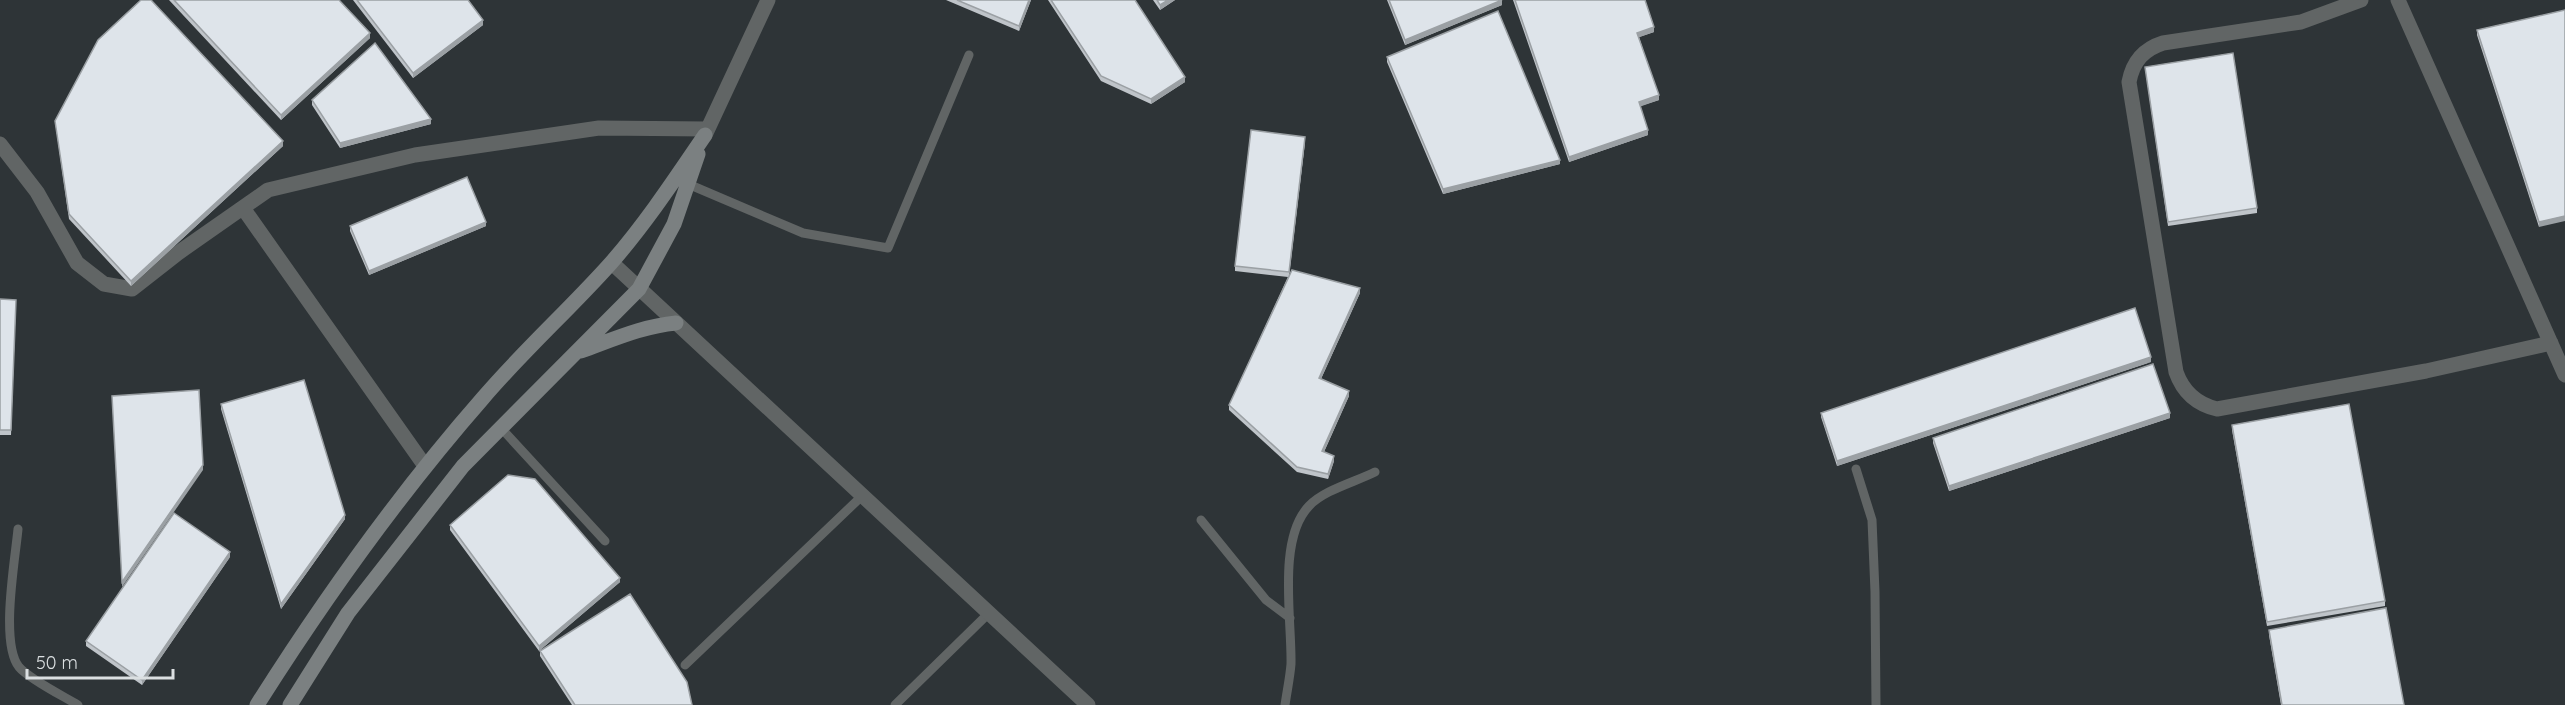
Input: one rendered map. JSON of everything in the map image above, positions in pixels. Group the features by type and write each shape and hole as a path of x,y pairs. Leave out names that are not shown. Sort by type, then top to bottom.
{"street":[{"path":"290,705 354,604 463,466 639,289 674,224 706,132 768,0"},
{"path":"2361,0 2301,22 2163,43 2145,51 2134,65 2129,82 2179,382 2193,399 2217,409 2426,371 2551,343"},
{"path":"2398,0 2565,375"},
{"path":"0,144 37,192 77,263 104,284 132,289 268,190 415,155 599,128 706,132"},
{"path":"257,705 334,587 378,525 484,396 612,262 657,207 706,132"},
{"path":"243,208 425,466"},
{"path":"612,262 1088,705"},
{"path":"575,354 638,330 676,323"}],"lane":[{"path":"688,184 803,233 888,248 969,55"},
{"path":"502,429 605,541"},
{"path":"1857,469 1872,520 1876,705"},
{"path":"1285,705 1291,666 1290,558 1294,533 1302,514 1317,499 1375,472"},
{"path":"686,665 862,496"},
{"path":"1201,520 1266,600 1290,618"},
{"path":"18,529 8,630 10,650 20,668 78,705"},
{"path":"895,705 988,613"}],"building":[{"path":"141,0 151,0 283,141 131,281 69,214 55,121 98,40"},
{"path":"174,0 339,0 370,33 281,115"},
{"path":"357,0 468,0 483,20 413,73"},
{"path":"957,0 1029,0 1019,26"},
{"path":"1051,0 1135,0 1185,77 1151,99 1101,76"},
{"path":"1157,0 1168,0 1160,5"},
{"path":"1389,0 1502,0 1405,40"},
{"path":"1515,0 1645,0 1654,27 1637,33 1659,95 1639,102 1648,130 1569,157"},
{"path":"2565,10 2565,216 2539,222 2477,30"},
{"path":"1498,11 1560,160 1443,189 1387,57"},
{"path":"375,43 431,119 340,143 312,100"},
{"path":"2233,53 2257,208 2168,222 2145,67"},
{"path":"1251,130 1305,137 1289,272 1235,266"},
{"path":"467,177 486,222 369,271 350,226"},
{"path":"1292,270 1360,288 1319,378 1349,391 1322,451 1334,456 1328,474 1297,467 1229,405"},
{"path":"0,299 16,300 11,430 0,430"},
{"path":"2135,308 2151,357 1837,461 1821,413"},
{"path":"2153,364 2170,413 1949,486 1933,438"},
{"path":"304,380 345,515 281,604 221,404"},
{"path":"199,390 203,465 122,582 112,396"},
{"path":"2349,404 2385,601 2267,622 2232,425"},
{"path":"508,475 535,479 620,578 539,646 450,525"},
{"path":"174,513 230,552 142,680 86,641"},
{"path":"630,594 687,682 692,705 575,705 540,651"},
{"path":"2386,608 2404,705 2282,705 2269,630"}]}
